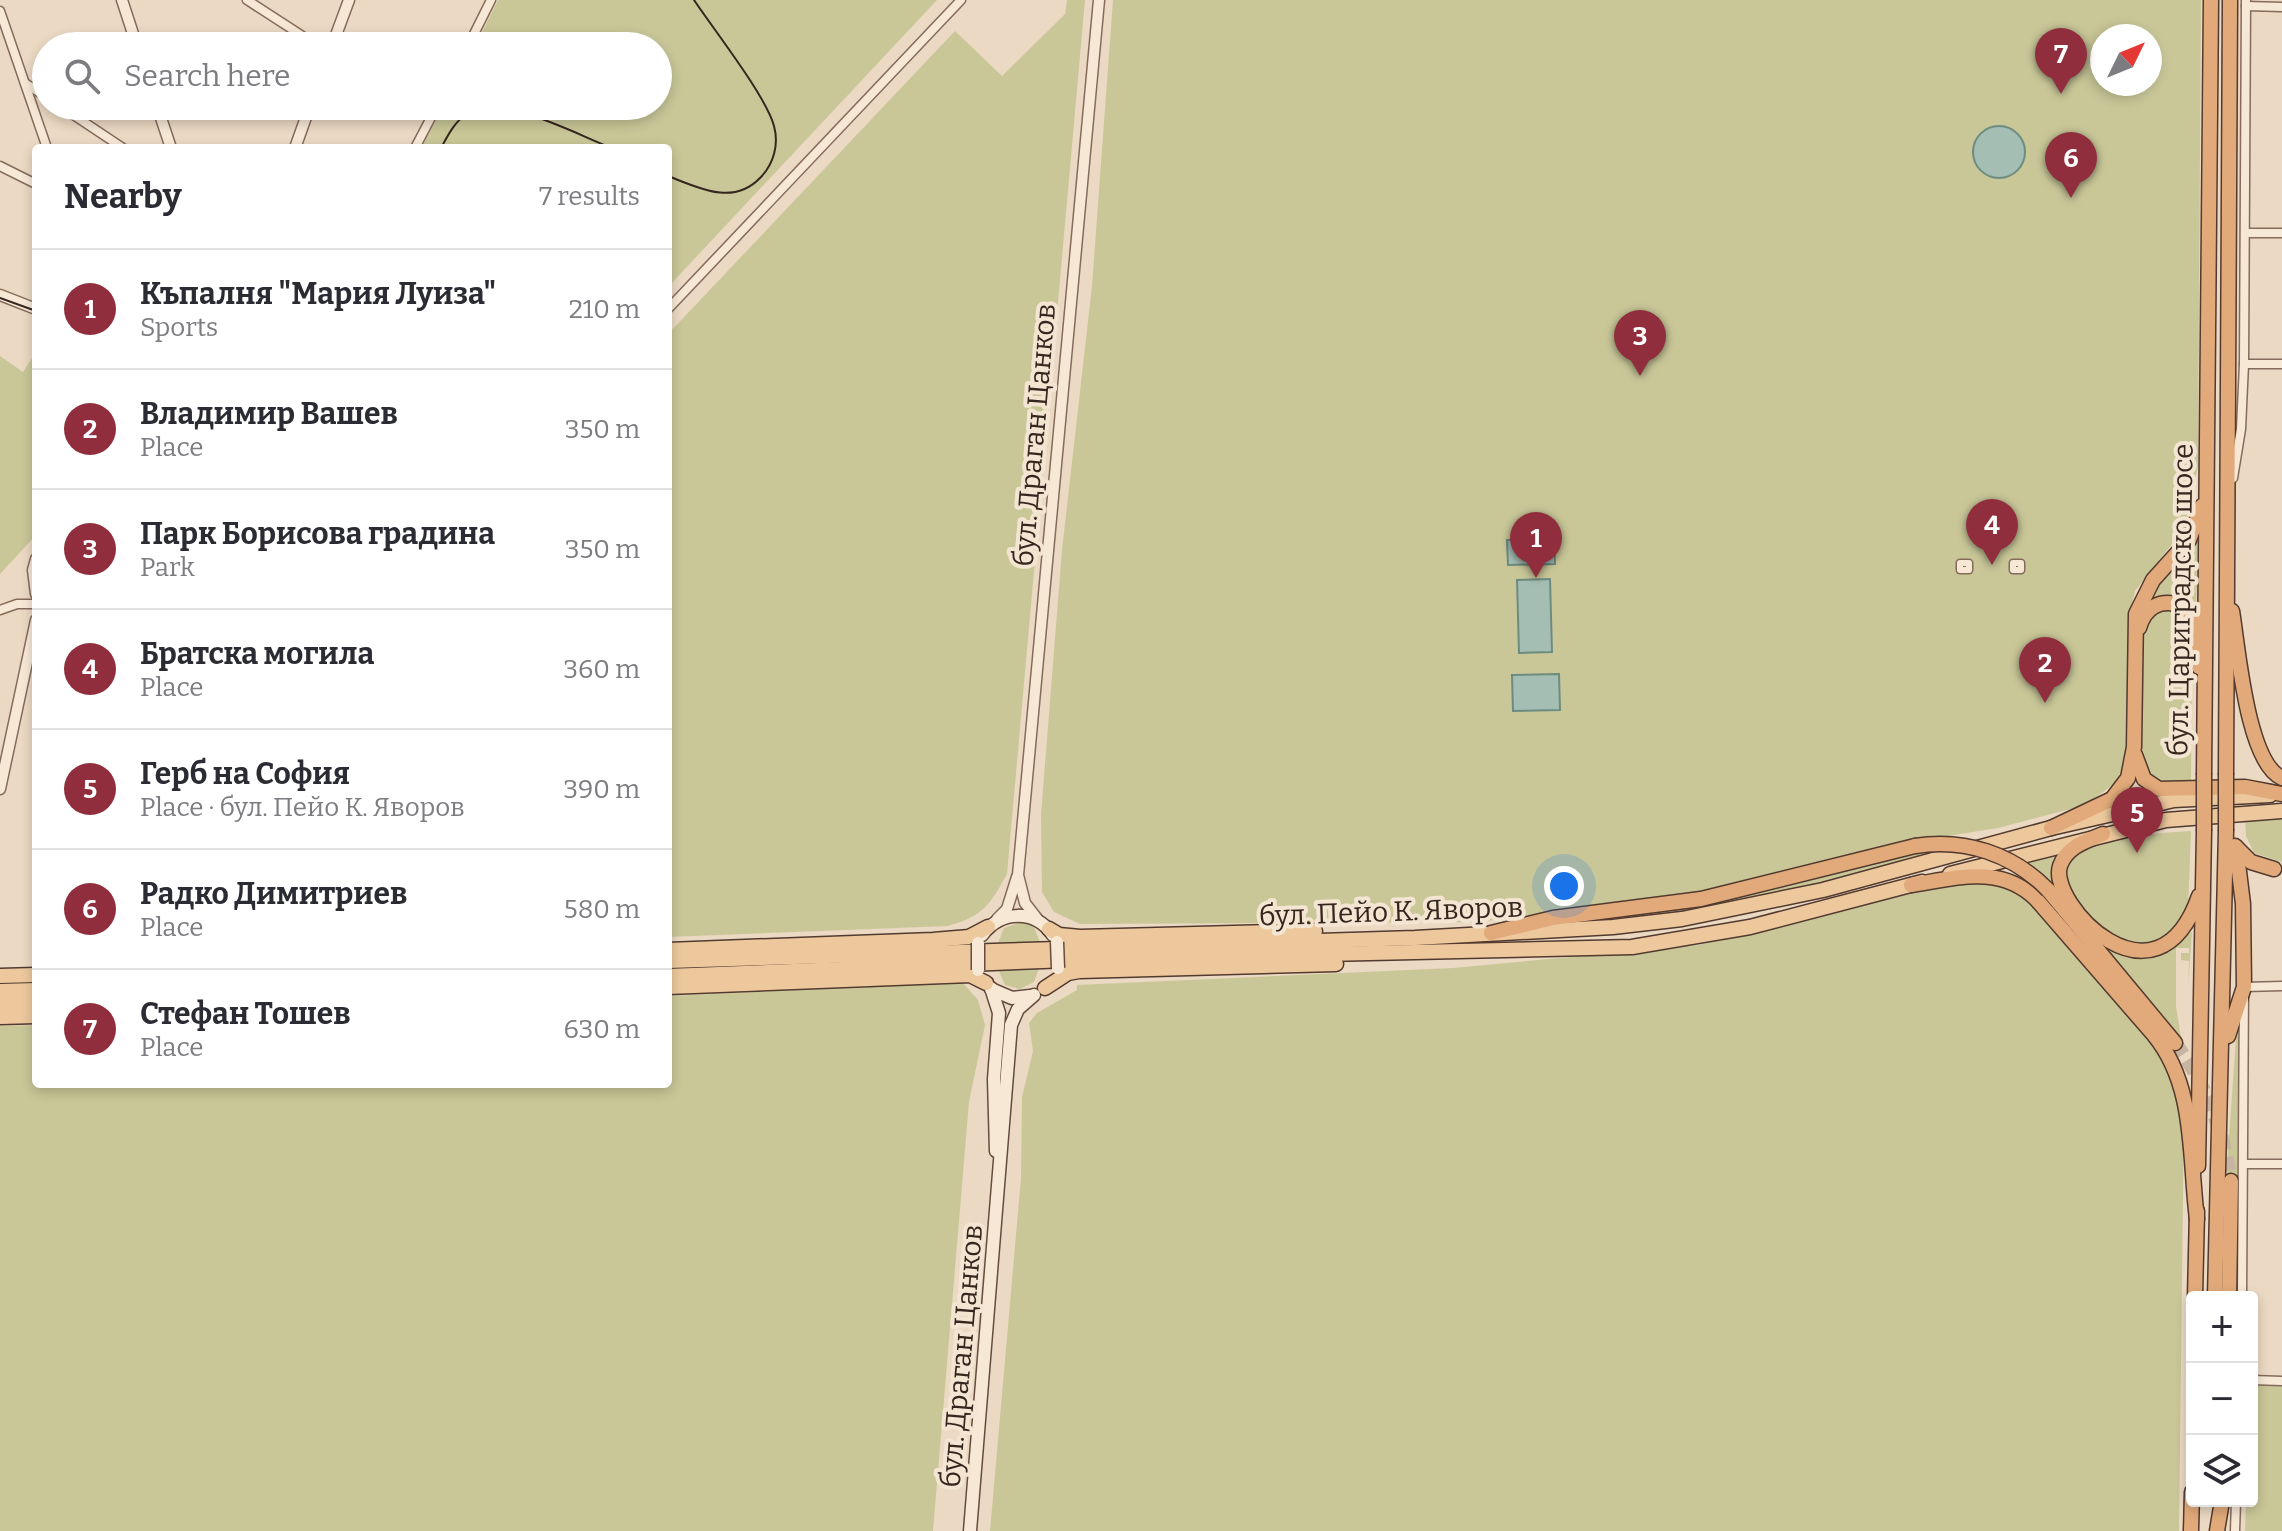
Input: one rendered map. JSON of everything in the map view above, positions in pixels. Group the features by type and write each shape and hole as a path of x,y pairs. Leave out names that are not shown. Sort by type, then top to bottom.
{"highway":[{"name":"бул. Цариградско шосе","path":"2195,1291 2204,831 2211,0"},
{"name":"бул. Цариградско шосе","path":"2215,1291 2226,831 2225,521 2230,0"},
{"path":"2051,828 2117,794 2128,778 2134,747 2135,644 2141,598 2189,540 2202,509 2206,482"},
{"path":"2225,566 2248,707 2266,765 2282,778"},
{"path":"2135,644 2141,622 2151,607 2164,602 2180,605 2194,619 2196,651 2205,695"},
{"path":"2134,747 2144,779 2159,789 2245,787 2282,794"},
{"path":"2226,831 2251,862 2278,869"},
{"path":"2103,834 2068,852 2061,864 2059,879 2066,896 2111,944 2144,951 2171,941 2191,919 2203,885"},
{"path":"1491,933 1553,918 1701,899 1915,846 1947,843 1983,849 2024,868 2048,890 2175,1043"},
{"path":"2223,1051 2244,987 2243,904 2236,847"},
{"path":"2243,904 2249,882 2258,874 2278,869"},
{"path":"1911,885 1980,875 2018,884 2036,899 2154,1035 2168,1053 2184,1093 2197,1219"},
{"path":"2229,1291 2231,1181"},
{"path":"2191,1531 2192,1507"},
{"path":"2212,1507 2214,1531"},
{"path":"2214,1531 2220,1507"}],"main road":[{"name":"бул. Пейо К. Яворов","path":"672,961 1415,938 1613,927 1745,907 2051,828 2174,800 2282,794"},
{"name":"бул. Пейо К. Яворов","path":"672,976 1055,961 1632,947 1688,940 1825,910 2103,834 2220,813 2282,811"},
{"path":"672,950 969,937 1018,915 1059,935 1080,937 1323,931 1383,932 1415,938"},
{"path":"985,980 978,943 991,925"},
{"path":"1040,992 1058,968 1049,931"},
{"path":"672,987 970,975 985,980 1012,998 1040,992 1068,973 1079,971 1300,967 1386,961 1415,954"},
{"path":"0,976 32,975"},
{"name":"бул. Драган Цанков","path":"985,980 999,1013 994,1103 998,1186"},
{"path":"0,991 32,990"},
{"name":"бул. Драган Цанков","path":"970,1531 1011,1025 1018,1009 1040,992"},
{"path":"0,1004 32,1003"},
{"path":"0,1017 32,1016"}],"street":[{"path":"122,0 132,32"},
{"path":"247,0 296,32"},
{"path":"337,32 349,0"},
{"path":"475,32 491,0"},
{"path":"672,305 961,0"},
{"name":"бул. Драган Цанков","path":"991,925 1007,909 1018,875 1099,0"},
{"path":"2246,3 2282,7"},
{"name":"бул. Цариградско шосе","path":"2225,521 2241,429 2244,364 2246,3"},
{"path":"0,11 32,105"},
{"path":"24,82 32,87"},
{"path":"37,120 46,144"},
{"path":"81,120 117,144"},
{"path":"162,120 170,144"},
{"path":"296,144 305,120"},
{"path":"417,144 429,120"},
{"path":"0,166 32,182"},
{"path":"2246,233 2282,233"},
{"path":"0,295 32,307"},
{"path":"2244,364 2282,364"},
{"path":"0,610 17,604 32,604"},
{"path":"0,789 32,639"},
{"name":"бул. Драган Цанков","path":"1018,875 1028,908 1049,931"},
{"path":"2242,1291 2244,987 2282,986"},
{"path":"2244,1164 2282,1164"},
{"path":"2258,1380 2282,1381"},
{"path":"2235,1531 2236,1507"}],"shaded area":[{"path":"498,0 937,0 672,283 672,144 423,144 436,120 672,120 672,32 482,32"},
{"path":"1067,0 1085,0 1007,874 984,908 970,918 948,926 672,937 672,330 955,31 1002,76 1065,14"},
{"path":"1113,0 2201,0 2198,466 2186,526 2135,591 2130,612 2125,763 2116,782 2086,805 1998,828 1910,842 1684,895 1478,922 1080,924 1054,912 1042,892 1041,815 1062,550 1092,286"},
{"path":"1999,126 2017,134 2025,152 2017,170 1999,178 1981,170 1973,152 1981,134"},
{"path":"0,356 23,372 32,358 32,539 0,574"},
{"path":"1525,527 1535,527 1536,539 1554,539 1555,564 1508,565 1507,540 1525,540"},
{"path":"2198,536 2196,609 2170,596 2148,602 2156,586"},
{"path":"1550,579 1552,652 1519,653 1517,580"},
{"path":"2173,609 2183,614 2192,629 2191,782 2159,782 2144,766 2142,756 2143,629 2159,610"},
{"path":"1559,674 1560,710 1513,711 1512,675"},
{"path":"2245,817 2282,818 2282,862 2254,853 2246,836"},
{"path":"2191,831 2188,909 2171,934 2149,943 2126,940 2104,928 2085,911 2072,891 2066,872 2072,857 2081,851 2128,838"},
{"path":"2060,852 2055,863 2099,942 2113,951 2125,956 2147,956 2169,947 2192,932 2188,987 2189,961 2181,960 2181,953 2189,953 2189,948 2176,948 2176,1006 2181,1038 2025,862"},
{"path":"1904,854 1922,854 1860,875 1723,907 1680,914 1617,916 1726,899"},
{"path":"1984,879 2022,893 2158,1050 2169,1067 2184,1114 2179,1531 990,1531 1021,1178 1022,1097 1033,1051 1029,1023 1037,1013 1077,990 1077,985 1453,968 1699,945 1950,884"},
{"path":"1025,921 1033,925 1040,942 998,943 1004,928"},
{"path":"1039,968 1034,982 1020,989 1005,985 998,969"},
{"path":"963,983 978,1000 985,1025 969,1102 933,1531 0,1531 0,1026 32,1025 32,1088 672,1088 672,996"},
{"path":"2241,1029 2239,1181 2226,1181 2236,1038"},
{"path":"2258,1383 2282,1383 2282,1531 2245,1531 2246,1507 2258,1507"}],"tunnel":[{"path":"2175,1043 2212,1108 2224,1144 2231,1181"}],"tram line":[{"path":"672,178 716,192 739,191 750,186 765,172 775,147 774,126 761,98 694,0"},
{"path":"443,144 460,120"},
{"path":"545,120 602,144"},
{"path":"0,298 32,310"}],"place":[{"name":"Стефан Тошев","path":"2061,94"},
{"name":"Радко Димитриев","path":"2071,198"},
{"name":"Парк Борисова градина","path":"1640,376"},
{"name":"Братска могила","path":"1992,565"},
{"name":"Къпалня \"Мария Луиза\"","path":"1536,578"},
{"name":"Владимир Вашев","path":"2045,703"},
{"name":"Герб на София","path":"2137,853"}]}
